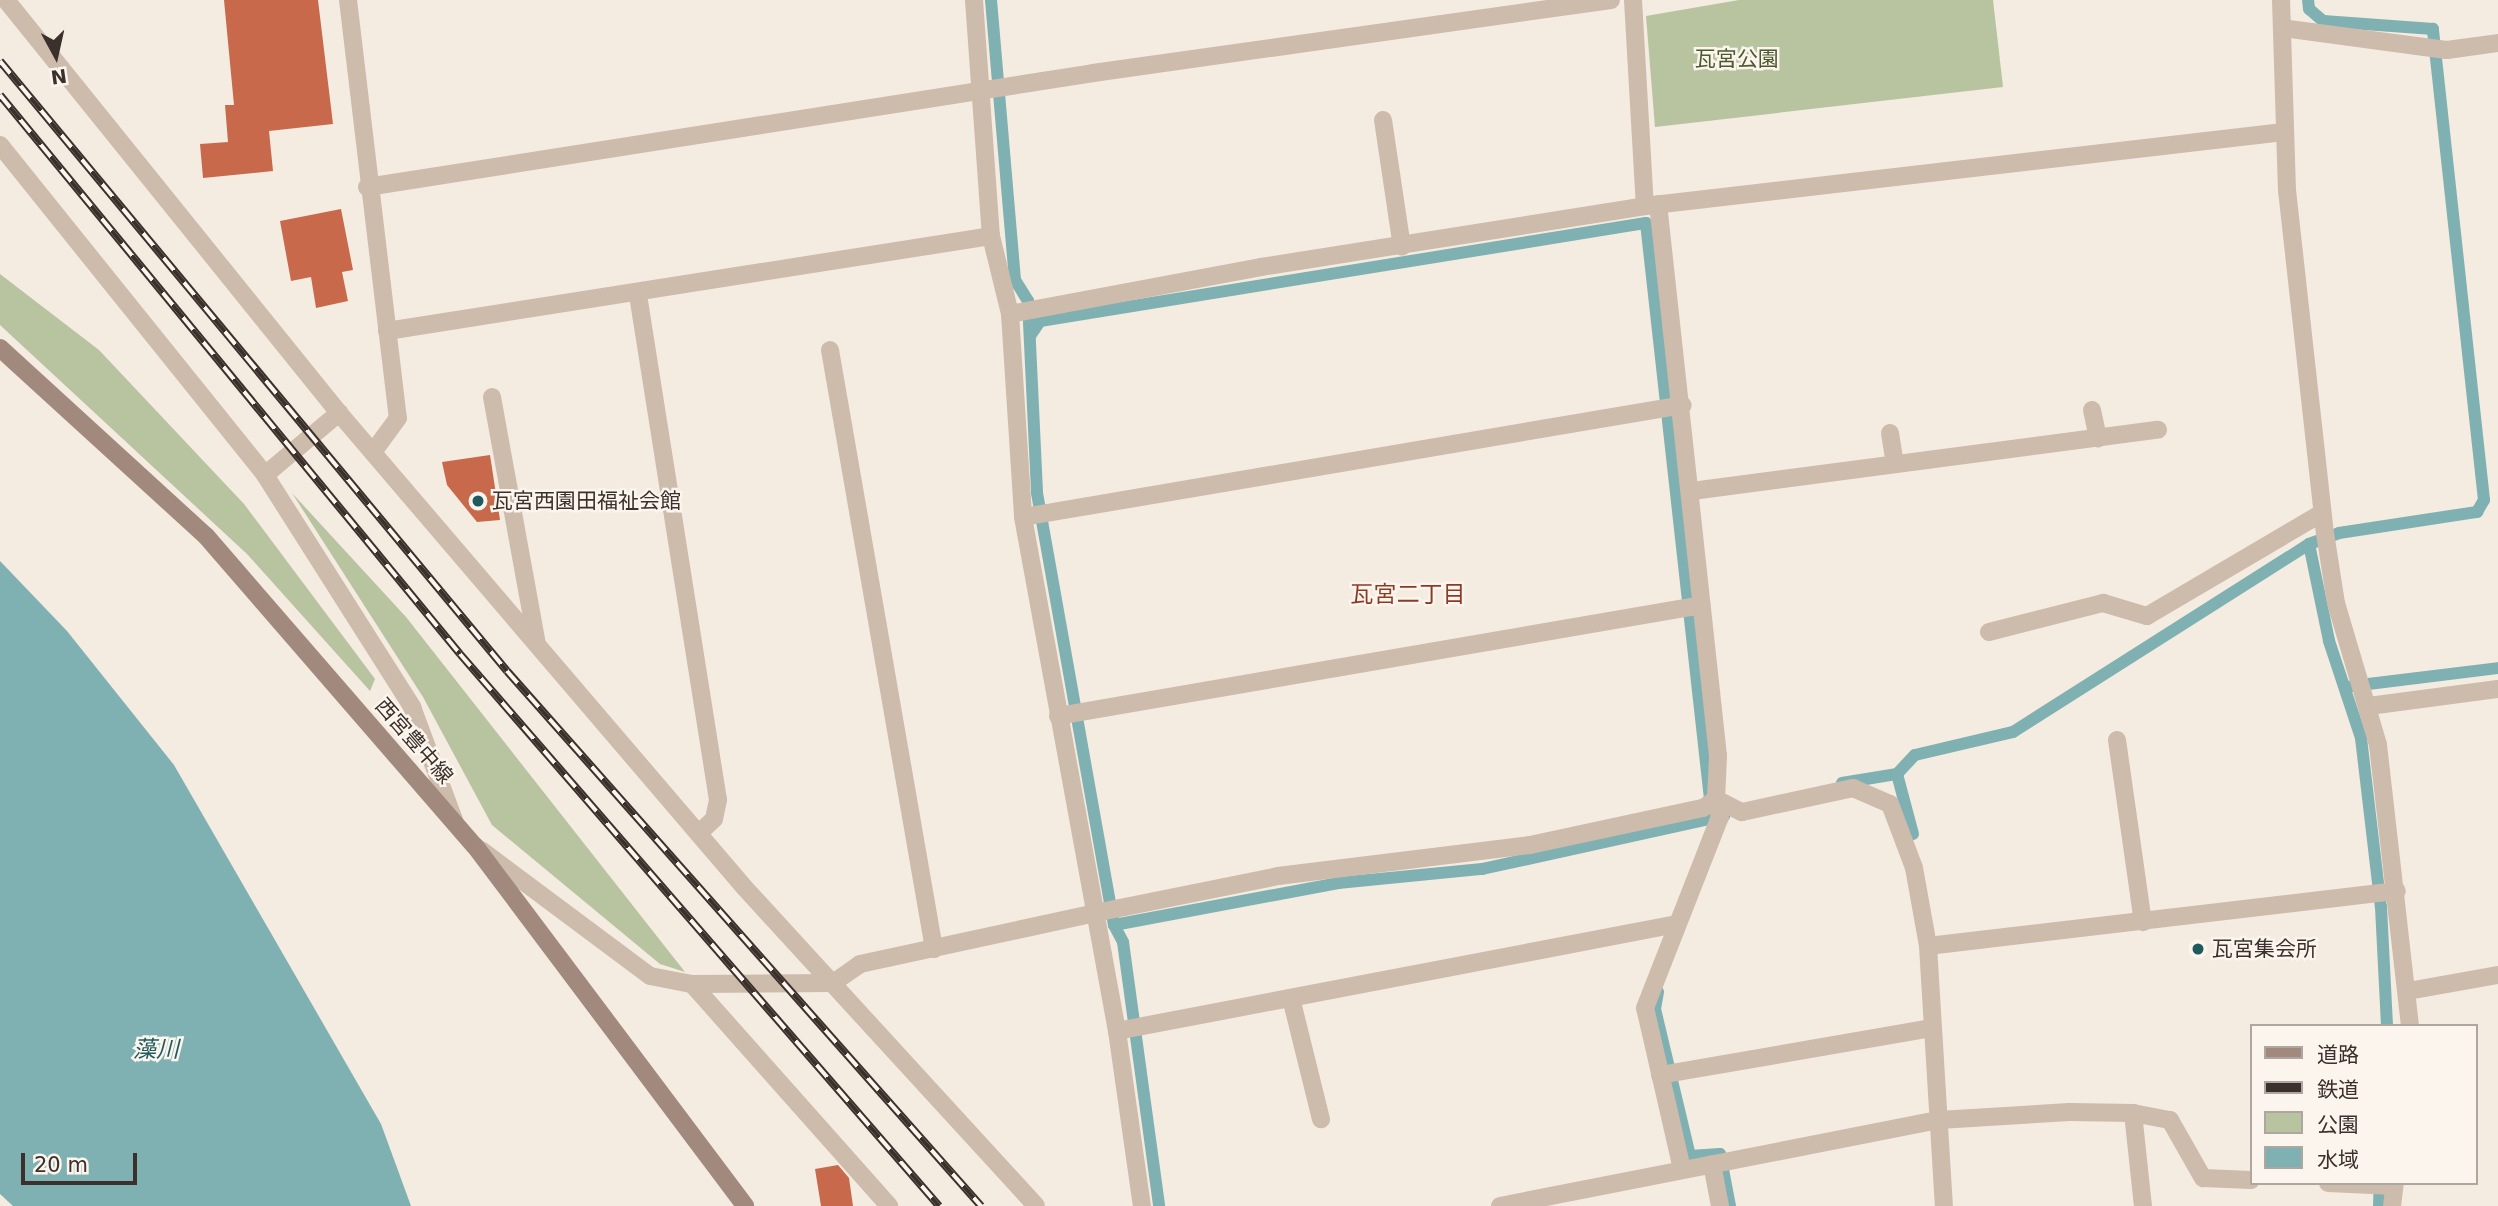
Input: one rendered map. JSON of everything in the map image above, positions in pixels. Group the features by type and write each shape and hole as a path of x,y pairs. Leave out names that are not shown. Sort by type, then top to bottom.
{"main road":[{"name":"西宮豊中線","path":"0,348 206,536 475,846 745,1206"}],"street":[{"path":"6,0 339,413 537,645 699,833 1037,1206"},
{"path":"348,0 367,187 398,418 373,452"},
{"path":"974,0 991,236 1010,314 1023,517 1117,1031 1142,1206"},
{"path":"367,187 981,90 1611,0"},
{"path":"1633,0 1651,205 1683,405 1718,766 1716,799 1720,817 1645,1008 1682,1170"},
{"path":"2281,0 2284,132 2322,513 2336,603 2369,706 2397,891 2410,1024"},
{"path":"2282,27 2447,50 2498,43"},
{"path":"1382,120 1402,247"},
{"path":"1010,314 1651,205 2284,132"},
{"path":"0,145 265,475 412,707 456,824"},
{"path":"387,331 638,295 991,236"},
{"path":"638,295 718,800 715,819 699,833"},
{"path":"830,350 934,948"},
{"path":"492,397 537,645"},
{"path":"1023,517 1683,405"},
{"path":"2092,410 2098,438"},
{"path":"265,475 339,413"},
{"path":"1692,491 2158,430"},
{"path":"1890,433 1895,464"},
{"path":"1989,632 2103,603 2147,616 2322,513"},
{"path":"1058,716 1702,605"},
{"path":"2369,706 2498,688"},
{"path":"2117,740 2143,922"},
{"path":"1716,799 1742,812 1830,792 1875,793 1890,804 1900,822 1928,946 1944,1206"},
{"path":"475,846 631,964 670,982 692,985 833,983 860,964 1095,913 1278,876 1530,845 1685,814 1716,799"},
{"path":"1928,946 2397,891"},
{"path":"1117,1031 1677,924"},
{"path":"2408,991 2498,975"},
{"path":"692,985 889,1206"},
{"path":"1291,998 1321,1119"},
{"path":"1660,1075 1931,1028"},
{"path":"2133,1113 2143,1206"},
{"path":"1500,1206 1939,1120 2133,1113 2176,1126 2203,1178 2250,1180"},
{"path":"1712,1164 1720,1206"},
{"path":"2392,1206 2394,1185"}],"green space":[{"name":"瓦宮公園","path":"1739,0 1993,0 2003,87 1655,127 1646,16"},
{"path":"0,274 99,350 244,504 375,679 370,691 247,554 0,325"},
{"path":"292,493 406,617 685,972 660,964 492,825 423,697"}],"water":[{"name":"藻川","path":"0,561 67,631 174,765 381,1124 411,1206 13,1206 0,1194"}],"building":[{"path":"224,0 318,0 333,124 269,131 273,171 203,178 200,144 228,142 225,105 234,105"},
{"path":"341,209 353,270 342,272 348,301 316,308 311,277 291,281 280,221"},
{"name":"瓦宮西園田福祉会館","path":"490,455 500,520 477,522 447,485 442,462"},
{"path":"838,1165 849,1178 853,1206 821,1206 815,1169"}],"waterway":[{"path":"991,0 1015,280 1028,301 1037,493 1114,925 1123,942 1159,1206"},
{"path":"1897,774 1915,755 2013,732 2309,544 2339,533 2477,512 2484,500 2433,29 2323,21 2309,9 2308,0"},
{"path":"1030,336 1040,321 1646,223 1711,808"},
{"path":"2309,544 2329,641 2361,738 2381,907 2387,1024"},
{"path":"2352,686 2498,668"},
{"path":"1842,783 1897,774 1913,834"},
{"path":"1114,925 1338,883 1482,869 1724,816"},
{"path":"1658,992 1655,1009 1690,1156 1720,1154 1730,1206"},
{"path":"2379,1206 2380,1185"}],"railway":[{"path":"0,61 507,671 981,1206"},
{"path":"0,95 460,654 939,1206"}],"place":[{"name":"瓦宮西園田福祉会館","path":"478,501"},
{"name":"瓦宮集会所","path":"2198,949"}],"district":[{"name":"瓦宮二丁目","path":"1408,594"}]}
